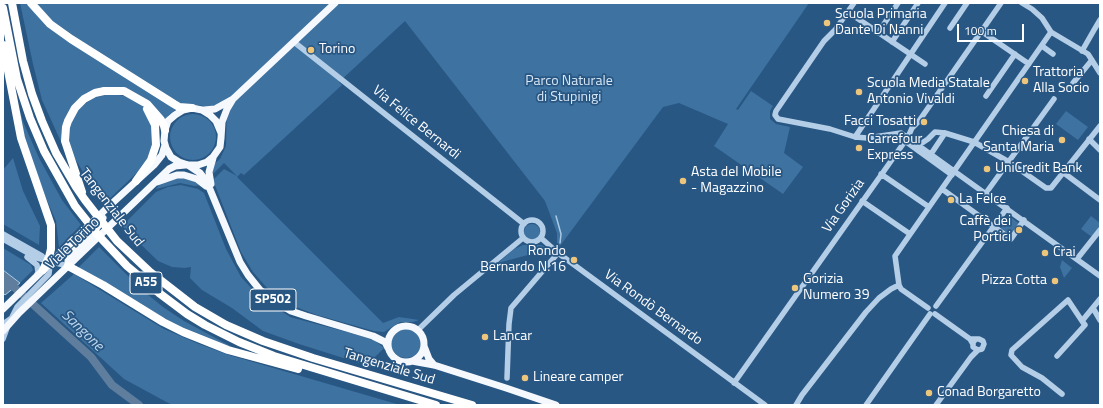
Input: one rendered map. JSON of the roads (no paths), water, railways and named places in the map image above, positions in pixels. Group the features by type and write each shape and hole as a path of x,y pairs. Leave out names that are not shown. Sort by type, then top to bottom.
{"highway":[{"name":"Tangenziale Sud","path":"12,3 23,61 32,94 56,153 85,200 117,241 150,272 195,307 226,325 263,341 285,349 472,405"},
{"path":"32,3 50,24 71,39 174,104 180,107 192,108"},
{"name":"Tangenziale Sud","path":"3,8 12,58 19,85 30,118 44,151 75,206 127,266 187,314 216,331 239,342 274,356 436,405"},
{"path":"3,45 21,138 51,225 51,249 43,270"},
{"path":"85,200 65,141 66,127 71,114 84,99 95,93 104,91 124,91 147,104 163,123 165,130"},
{"path":"136,181 151,160 155,150 156,140 154,120 139,100"},
{"path":"68,266 103,285 163,322 207,343 258,359 312,373 354,380"}],"main road":[{"path":"233,99 224,115 220,147 213,157 207,162 198,165 187,165 171,156 165,145 165,130 168,121 183,110 192,108 211,111 233,99 335,3"},
{"path":"202,110 210,114 216,121 221,133"},
{"name":"Viale Torino","path":"47,259 60,254 87,233 114,202 154,165 162,155 165,145"},
{"name":"SP502","path":"213,157 209,167 209,177 219,209"},
{"name":"Viale Torino","path":"28,295 68,266 172,167 187,165"},
{"name":"SP502","path":"187,165 203,176 207,182 243,268 268,296 284,307 299,314 374,336 385,342 391,355 395,359 406,362 412,361 434,365 556,405"},
{"name":"SP502","path":"153,184 173,176 184,174 202,181 212,193"},
{"path":"68,266 70,256 87,233"},
{"name":"Viale Torino","path":"28,295 34,280 43,270"},
{"path":"5,327 16,307 28,295"},
{"path":"3,311 16,307 28,295"},
{"name":"SP502","path":"374,336 384,335 407,325 418,330"},
{"path":"418,330 423,337 424,346 429,359 434,365"},
{"path":"388,348 388,339 392,332"},
{"path":"412,361 420,356 424,346"}],"street":[{"path":"854,3 835,30 824,41 776,111 776,116 778,119 830,129 855,137 867,138 901,133 906,139 953,173 986,193 1100,276"},
{"path":"878,33 898,3"},
{"path":"892,42 918,3"},
{"path":"855,137 945,3"},
{"path":"950,28 967,3"},
{"name":"Via Gorizia","path":"734,383 1001,3"},
{"path":"1022,3 1031,5 1051,32 1088,54 1100,73"},
{"path":"848,12 925,64"},
{"path":"1082,51 1100,20"},
{"path":"981,31 1028,64"},
{"path":"936,405 971,357 974,344 928,312 928,308 904,292 899,285 895,256 1051,32"},
{"name":"Via Felice Bernardi","path":"294,42 524,224"},
{"path":"1042,46 1053,54"},
{"path":"986,96 1015,54"},
{"path":"1073,83 1092,60"},
{"path":"986,193 1054,98"},
{"path":"919,145 935,132 945,133 974,142 1009,162 1046,188 1051,188 1100,126"},
{"path":"931,154 945,133"},
{"path":"906,139 919,145 953,173"},
{"path":"1089,139 1100,150"},
{"path":"1064,173 1100,200"},
{"path":"881,174 930,207"},
{"path":"942,189 1011,239 1024,220"},
{"path":"862,201 910,234"},
{"path":"866,405 937,309 936,306 1007,208"},
{"path":"528,220 533,220 540,223 543,230 541,238 536,242 526,241 522,238 521,230 528,220"},
{"path":"1077,259 1100,230"},
{"path":"3,234 47,259 68,266"},
{"path":"418,330 454,295 522,238"},
{"name":"Via Rondò Bernardo","path":"541,238 558,253 765,405"},
{"path":"3,239 37,258 47,259"},
{"path":"21,249 26,256 38,265 38,272 34,280"},
{"path":"507,378 511,308 558,253"},
{"path":"28,295 49,274 50,270 47,259"},
{"path":"796,405 802,395 866,312 879,298 899,285"},
{"path":"1082,321 1100,299"},
{"path":"1057,356 1085,325 1068,300 1012,350 1012,356 1022,366 1042,378 1062,394"},
{"path":"928,308 931,305 936,306"},
{"path":"3,339 5,327 11,319 16,307"},
{"path":"1093,308 1100,320"}],"waterway":[{"path":"556,216 561,234 560,243"},
{"name":"Sangone","path":"3,277 91,357 112,385 139,405"}],"place":[{"name":"Scuola Primaria Dante Di Nanni","path":"827,23"},
{"name":"Torino","path":"311,50"},
{"name":"Trattoria Alla Socio","path":"1025,81"},
{"name":"Scuola Media Statale Antonio Vivaldi","path":"859,92"},
{"name":"Facci Tosatti","path":"924,122"},
{"name":"Chiesa di Santa Maria","path":"1062,140"},
{"name":"Carrefour Express","path":"859,148"},
{"name":"UniCredit Bank","path":"987,169"},
{"name":"Asta del Mobile - Magazzino","path":"683,181"},
{"name":"La Felce","path":"951,200"},
{"name":"Caffè dei Portici","path":"1019,230"},
{"name":"Crai","path":"1045,253"},
{"name":"Rondo Bernardo N.16","path":"574,260"},
{"name":"Pizza Cotta","path":"1055,281"},
{"name":"Gorizia Numero 39","path":"795,288"},
{"name":"Lancar","path":"485,337"},
{"name":"Lineare camper","path":"525,378"},
{"name":"Conad Borgaretto","path":"929,393"}],"park label":[{"name":"Parco Naturale di Stupinigi","path":"569,90"}]}
